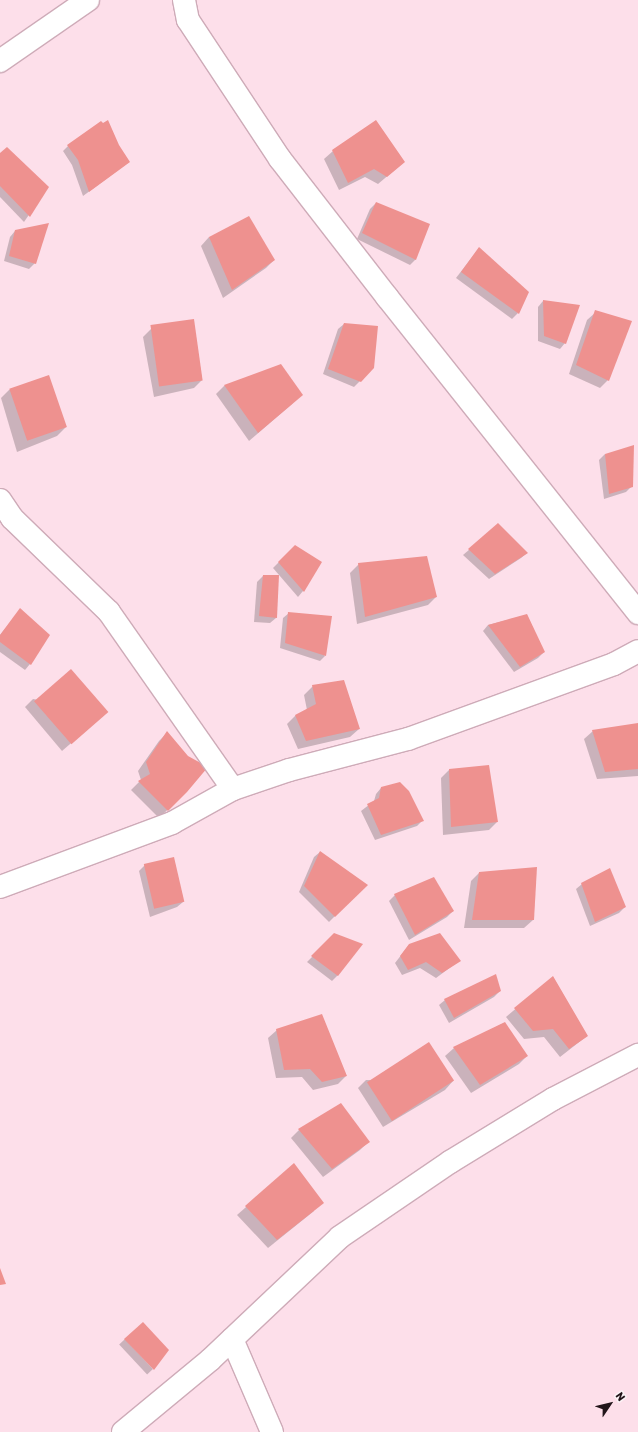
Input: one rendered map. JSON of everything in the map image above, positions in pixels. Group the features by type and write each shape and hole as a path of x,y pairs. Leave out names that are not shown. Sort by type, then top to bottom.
{"street":[{"path":"0,61 88,0"},
{"path":"184,0 188,20 280,159 387,298 638,613"},
{"path":"0,500 12,518 109,612 233,789"},
{"path":"0,887 172,824 233,789 289,770 408,739 614,664 638,651"},
{"path":"123,1432 210,1360 340,1237 450,1162 553,1099 638,1054"},
{"path":"232,1339 272,1432"}],"building":[{"path":"108,120 119,145 130,162 89,192 78,160 67,145 101,121 103,123"},
{"path":"376,120 405,162 387,177 374,169 348,183 332,150"},
{"path":"7,147 49,187 30,217 0,186 0,153"},
{"path":"376,202 430,224 416,260 362,233"},
{"path":"249,216 275,260 232,290 209,237"},
{"path":"49,223 36,264 9,256 15,230"},
{"path":"479,247 529,292 519,314 461,272"},
{"path":"543,300 580,305 566,344 544,336"},
{"path":"595,310 632,321 609,381 576,365"},
{"path":"194,319 203,380 159,387 150,325"},
{"path":"344,323 378,326 374,368 361,382 328,369"},
{"path":"281,364 303,395 258,433 224,385"},
{"path":"49,375 67,427 27,441 9,389"},
{"path":"634,445 633,487 609,494 605,454"},
{"path":"498,523 528,553 495,574 468,549"},
{"path":"295,545 322,562 304,592 278,562"},
{"path":"427,556 437,597 365,617 358,563"},
{"path":"263,575 279,575 277,618 259,616"},
{"path":"20,608 50,635 31,665 0,642 0,635"},
{"path":"288,612 332,616 326,656 285,643"},
{"path":"527,614 545,652 520,667 488,625"},
{"path":"71,669 108,712 71,744 34,701"},
{"path":"344,680 360,729 306,741 295,715 316,704 312,685"},
{"path":"638,723 638,769 605,772 592,730"},
{"path":"167,731 188,756 208,767 187,792 168,811 138,781 150,774 146,762"},
{"path":"489,765 498,822 451,827 449,769"},
{"path":"400,782 409,791 424,821 381,835 367,804 379,798 381,787"},
{"path":"320,851 368,885 335,917 304,886"},
{"path":"174,857 184,902 154,909 144,864"},
{"path":"537,867 534,920 472,920 479,872"},
{"path":"610,868 626,907 595,922 581,883"},
{"path":"434,877 454,911 415,935 394,894"},
{"path":"334,933 363,944 338,976 311,956"},
{"path":"440,933 461,961 442,973 426,962 408,970 400,956 409,944"},
{"path":"496,974 501,991 454,1018 444,999"},
{"path":"553,976 588,1036 569,1049 553,1029 533,1031 514,1008"},
{"path":"322,1014 347,1076 322,1082 310,1069 284,1070 276,1029"},
{"path":"505,1022 528,1056 480,1085 453,1047"},
{"path":"429,1042 454,1081 392,1121 367,1082"},
{"path":"341,1103 370,1142 332,1169 298,1129"},
{"path":"294,1163 324,1203 277,1240 245,1206"},
{"path":"0,1268 6,1284 0,1285"},
{"path":"143,1322 169,1350 154,1370 124,1339"}]}
